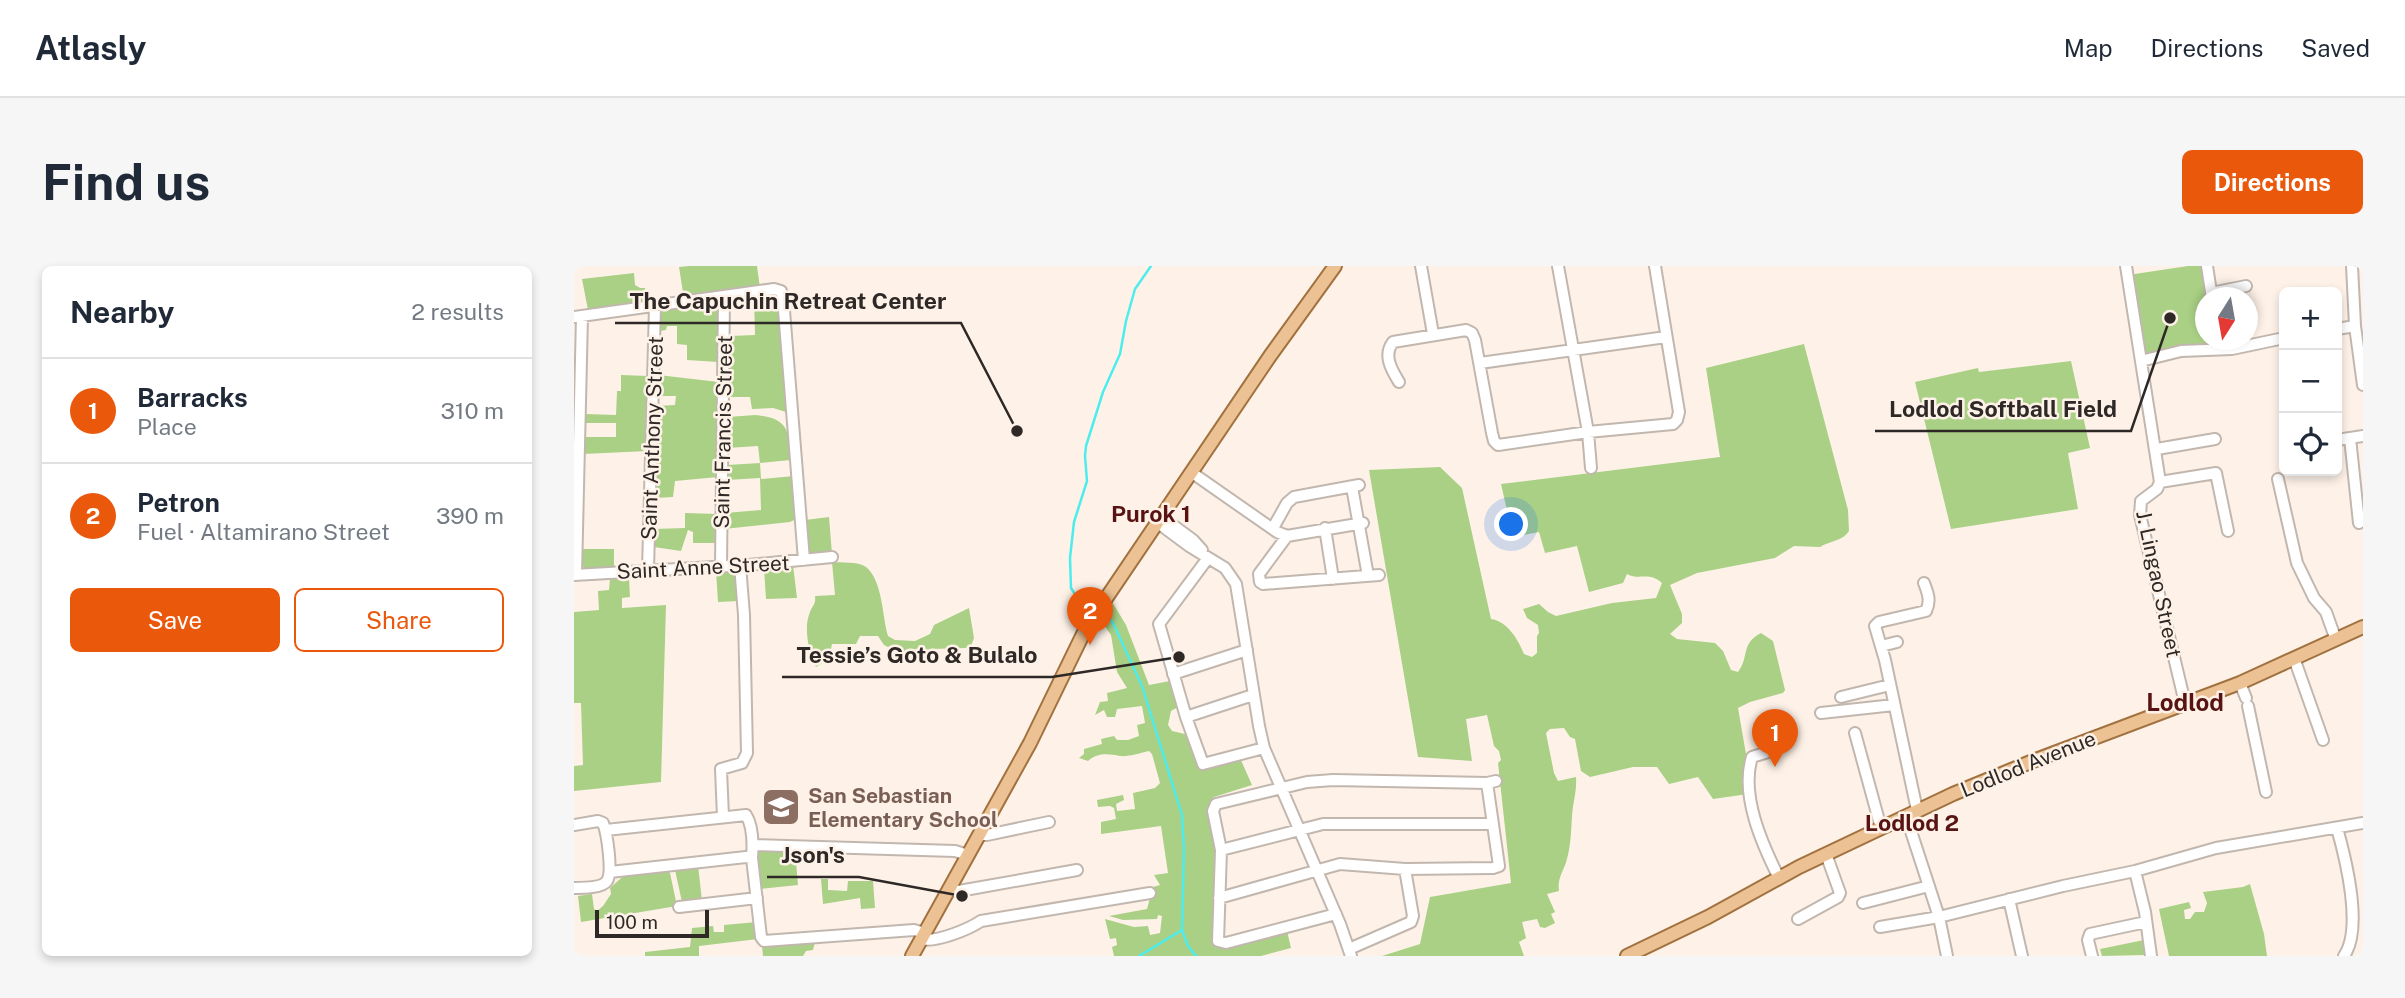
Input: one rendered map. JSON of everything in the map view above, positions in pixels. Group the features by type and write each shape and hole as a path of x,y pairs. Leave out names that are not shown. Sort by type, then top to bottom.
{"main road":[{"path":"912,956 1030,743 1094,616 1335,266"},
{"name":"Lodlod Avenue","path":"1627,956 1708,917 1761,886 1912,813 2024,764 2240,683 2363,627"}],"street":[{"path":"1420,266 1433,334"},
{"path":"1558,266 1588,432 1591,468"},
{"path":"1399,382 1388,359 1390,344 1433,334 1469,331 1475,340 1494,441 1499,445 1588,432 1667,425 1677,420 1679,412 1655,266"},
{"name":"J. Lingao Street","path":"2126,266 2157,449 2160,482 2157,489 2141,501 2140,515 2185,703"},
{"path":"2207,266 2210,287"},
{"path":"2352,266 2355,326 2363,385"},
{"path":"2242,287 2246,286"},
{"path":"575,574 578,317 774,289 781,291 783,298 804,561"},
{"name":"Saint Francis Street","path":"721,566 724,298"},
{"name":"Saint Anthony Street","path":"648,570 655,306"},
{"path":"2342,328 2355,326"},
{"path":"1480,363 1666,337"},
{"path":"2258,341 2279,339"},
{"path":"2141,360 2195,348"},
{"path":"2342,439 2363,436"},
{"path":"2350,438 2359,523"},
{"path":"2157,449 2215,439"},
{"path":"1191,472 1287,536 1361,523"},
{"path":"2160,482 2216,473 2228,531"},
{"path":"2278,479 2297,563 2314,598 2326,612 2336,640"},
{"path":"1273,528 1287,503 1294,497 1355,486 1374,576 1261,582 1259,574 1287,536"},
{"path":"1160,520 1193,540 1208,558 1224,568 1236,584 1264,748 1336,914 1350,953 1411,922 1413,916 1405,869"},
{"path":"1325,528 1333,579"},
{"name":"Saint Anne Street","path":"575,574 804,561 832,557"},
{"path":"1208,558 1159,624 1173,674 1203,764 1264,748"},
{"path":"723,817 721,769 742,763 747,753 744,615 740,565"},
{"path":"1924,583 1929,594 1926,611 1879,622 1875,628 1890,685 1912,813 1947,956"},
{"path":"1881,646 1897,642"},
{"path":"1173,674 1247,650"},
{"path":"2294,658 2323,740"},
{"path":"2240,683 2247,702 2266,792"},
{"path":"1841,697 1890,685"},
{"path":"1186,717 1253,695"},
{"path":"1821,713 1894,705"},
{"path":"1855,733 1881,828"},
{"path":"1768,752 1752,757 1748,775 1758,832 1779,878"},
{"path":"1219,898 1340,864 1405,869 1499,866 1492,824 1492,782 1307,782 1216,804 1213,811 1221,850 1217,940 1222,943 1336,914"},
{"path":"606,830 747,815 754,845 752,858 761,937 766,942 915,930 929,940 971,928 981,921 1150,893"},
{"path":"574,825 600,822 606,830 610,872 605,883 574,888"},
{"path":"980,835 1049,822"},
{"path":"1880,927 2135,871 2216,849 2363,823"},
{"path":"1221,850 1322,824 1492,824"},
{"path":"2337,828 2350,880 2357,928 2353,944 2344,956"},
{"path":"754,845 955,850 968,855"},
{"path":"1798,919 1817,910 1840,893 1826,854"},
{"path":"610,872 752,858"},
{"path":"949,890 958,891 1077,870"},
{"path":"2135,871 2151,956"},
{"path":"1863,903 1929,886"},
{"path":"679,907 757,898"},
{"path":"2009,899 2022,956"},
{"path":"2092,956 2088,940 2090,934 2146,922"}],"green space":[{"path":"757,266 760,288 684,299 679,267"},
{"path":"2203,266 2206,287 2195,287 2195,349 2140,354 2128,275"},
{"path":"634,273 635,285 645,288 648,303 588,310 582,279"},
{"path":"772,294 777,298 786,412 773,408 752,409 750,397 728,397 730,336 755,335 754,298"},
{"path":"720,302 718,362 687,360 687,345 677,344 677,326 667,326 666,330 660,331 660,313 663,310"},
{"path":"1804,344 1848,510 1849,531 1843,537 1820,547 1794,546 1775,558 1697,573 1670,585 1682,614 1682,623 1670,634 1677,639 1715,643 1723,651 1731,670 1738,672 1754,637 1761,633 1773,641 1785,690 1738,708 1746,754 1748,794 1713,799 1698,777 1669,784 1657,767 1633,767 1590,777 1581,771 1575,739 1570,737 1564,728 1550,729 1546,733 1558,781 1576,777 1566,863 1560,878 1559,891 1547,894 1555,912 1551,914 1555,923 1545,928 1540,927 1537,919 1522,922 1526,938 1519,942 1524,956 1382,956 1420,944 1430,897 1511,883 1498,763 1501,760 1499,751 1494,746 1487,715 1466,719 1472,761 1418,757 1369,470 1440,467 1462,488 1491,619 1507,627 1524,654 1532,657 1537,653 1538,625 1527,618 1523,609 1539,604 1556,616 1612,603 1656,598 1662,583 1657,579 1627,574 1623,583 1589,592 1577,546 1545,553 1539,532 1513,537 1501,484 1720,457 1706,368"},
{"path":"2071,361 2090,448 2068,453 2078,509 1951,529 1915,382 1978,368 1979,372"},
{"path":"621,375 648,376 648,451 583,454 584,437 616,437 616,423 584,423 585,414 616,415"},
{"path":"658,375 719,382 718,477 675,481 673,497 655,498 657,406 675,405 676,396 657,396"},
{"path":"755,415 775,419 785,428 791,460 760,463 758,446 727,448 728,417"},
{"path":"760,463 761,479 794,476 796,519 790,522 724,529 725,513 761,510 760,478 727,480 727,465"},
{"path":"685,513 718,514 717,543 693,543 693,532 688,530 681,551 654,547 654,529 685,528"},
{"path":"829,517 832,554 810,554 805,520"},
{"path":"582,549 614,549 614,568 584,568 581,564"},
{"path":"832,562 858,564 872,573 879,590 888,636 895,640 915,641 930,634 934,625 969,608 974,638 971,646 909,652 884,645 878,636 860,636 856,644 832,644 829,659 816,667 808,640 808,618 815,603 815,596 835,595"},
{"path":"793,565 797,598 766,599 764,568"},
{"path":"716,571 736,573 740,601 718,602"},
{"path":"629,578 630,597 622,598 622,608 666,605 661,782 574,791 574,766 583,765 581,703 574,703 574,612 599,610 598,591 609,590 610,579"},
{"path":"1111,600 1126,625 1149,685 1170,681 1178,707 1171,711 1168,725 1172,731 1185,734 1197,764 1201,767 1240,758 1252,785 1214,797 1209,803 1214,832 1218,834 1214,947 1227,948 1287,931 1291,948 1261,956 1114,956 1112,947 1117,945 1116,938 1110,939 1105,919 1134,927 1148,926 1150,935 1160,933 1162,916 1158,915 1157,919 1123,920 1109,916 1147,909 1153,887 1160,885 1154,875 1168,873 1161,826 1101,834 1101,822 1116,819 1114,808 1098,807 1097,800 1123,795 1124,800 1116,804 1117,811 1135,809 1133,793 1155,788 1160,783 1152,754 1149,751 1127,756 1104,754 1088,761 1079,758 1084,754 1084,749 1102,744 1101,739 1114,736 1117,740 1128,740 1139,736 1137,725 1145,723 1142,706 1117,709 1115,717 1107,717 1104,710 1095,715 1100,702 1108,701 1107,693 1127,688 1117,672 1111,635 1099,618"},
{"path":"755,849 795,850 798,885 759,889"},
{"path":"698,865 702,901 682,902 675,870"},
{"path":"667,870 677,906 581,922 578,896 592,894 594,909 597,911 611,894 610,888 628,872 642,871 647,875"},
{"path":"821,879 828,879 828,890 847,891 848,881 873,881 875,908 861,909 860,898 823,904"},
{"path":"2250,884 2264,934 2267,956 2169,956 2159,909 2189,902 2191,908 2184,910 2185,919 2190,919 2195,912 2204,912 2207,903 2203,892"},
{"path":"757,922 758,939 699,946 699,956 645,956 645,952 690,947 692,928 713,926 714,932 724,932 724,925"},
{"path":"2144,940 2144,955 2102,956 2100,949"},
{"path":"815,942 813,950 806,951 803,956 763,956 762,946"}],"waterway":[{"path":"1097,605 1078,599 1071,588 1070,558 1074,522 1087,481 1086,446 1103,392 1120,354 1135,289 1151,266"},
{"path":"1103,608 1113,623 1142,686 1182,815 1182,930 1188,946 1196,956"},
{"path":"1139,956 1182,930"}],"place":[{"name":"Lodlod Softball Field","path":"2170,318"},
{"name":"The Capuchin Retreat Center","path":"1017,431"},
{"name":"Petron","path":"1090,645"},
{"name":"Tessie’s Goto & Bulalo","path":"1179,657"},
{"name":"Barracks","path":"1775,767"},
{"name":"San Sebastian Elementary School","path":"781,807"},
{"name":"Json's","path":"962,896"}],"district":[{"name":"Purok 1","path":"1151,513"},
{"name":"Lodlod","path":"2185,702"},
{"name":"Lodlod 2","path":"1912,822"}]}
